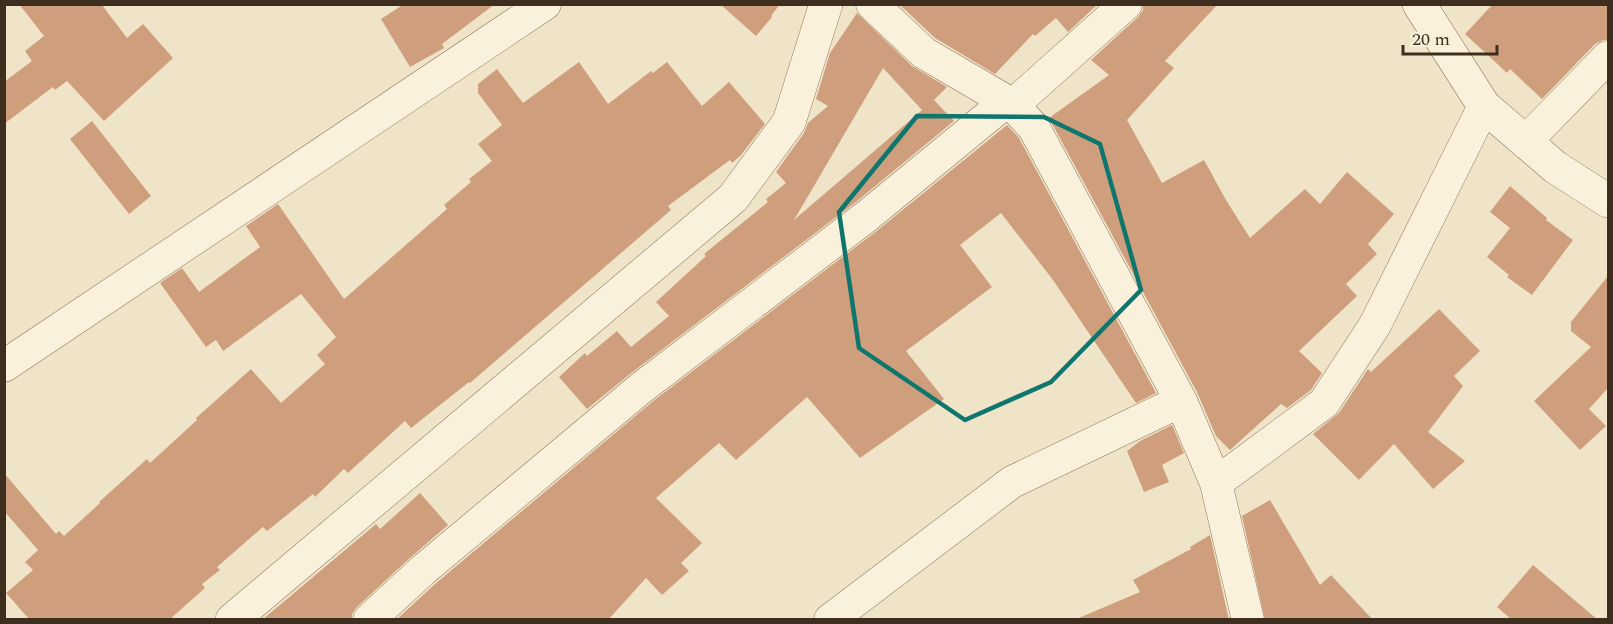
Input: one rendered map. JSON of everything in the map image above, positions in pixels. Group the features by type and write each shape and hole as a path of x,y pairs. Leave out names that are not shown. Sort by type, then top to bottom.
{"street":[{"path":"4,366 545,4"},
{"path":"232,620 733,198 789,122 826,4"},
{"path":"872,4 924,53 1010,103 1034,128 1182,401 1216,483 1248,620"},
{"path":"369,620 423,570 641,388 867,216 1010,103 1126,4"},
{"path":"1419,4 1484,106 1555,167 1608,201"},
{"path":"1525,142 1608,57"},
{"path":"1216,483 1324,403 1375,325 1484,106"},
{"path":"830,620 1012,482 1182,401"}],"highlighted area":[{"path":"917,116 1044,117 1100,144 1141,290 1051,382 965,420 859,348 839,212"}],"building":[{"path":"19,4 102,5 127,38 143,24 173,58 104,121 67,81 55,90 53,87 4,124 4,82 32,61 25,51 44,36"},
{"path":"404,4 495,4 442,44 444,48 410,67 381,19"},
{"path":"720,4 780,4 756,36"},
{"path":"899,4 1098,4 1068,32 1056,18 1035,36 1033,34 995,74 935,38"},
{"path":"1143,4 1218,4 1165,61 1174,68 1127,120 1162,183 1204,160 1250,238 1305,189 1320,204 1347,172 1394,214 1368,244 1377,254 1346,284 1357,296 1299,351 1322,373 1311,390 1287,408 1281,404 1230,450 1216,436 1197,392 1049,118 1109,75 1091,60 1138,17 1143,10"},
{"path":"1493,4 1608,4 1608,40 1595,44 1542,99 1510,69 1507,73 1465,34"},
{"path":"857,13 912,66 947,87 934,100 954,121 856,202 587,409 559,377 585,353 587,356 617,331 631,347 669,316 656,302 706,256 704,254 768,202 766,199 786,183 776,172 804,133 808,123 828,106 816,99 830,53","holes":["883,68 922,110 794,220"]},
{"path":"579,62 608,104 651,71 653,73 667,62 702,106 729,82 765,124 732,163 730,160 668,206 671,210 470,383 411,428 405,421 348,473 344,469 315,497 313,494 267,531 263,527 217,567 220,570 202,584 205,588 169,620 30,620 6,593 33,570 25,562 38,550 4,511 4,473 56,534 59,531 64,536 147,459 150,463 251,369 281,403 325,364 317,355 336,337 301,294 223,351 216,340 206,347 160,283 182,268 199,292 260,247 246,226 278,204 344,299 447,209 444,205 471,182 469,179 492,161 478,144 502,125 478,93 478,84 497,69 523,103"},
{"path":"92,121 151,196 129,214 70,139"},
{"path":"1007,125 1019,138 1156,393 1136,403 1053,280 1001,213 960,245 992,287 906,351 944,399 860,458 807,397 736,460 719,443 656,498 702,543 681,563 689,571 662,595 646,578 608,620 396,620 435,584 652,402 878,230"},
{"path":"1510,186 1547,218 1546,220 1573,240 1532,295 1507,277 1509,275 1487,257 1510,228 1490,212"},
{"path":"1608,276 1608,388 1589,409 1606,426 1580,450 1534,401 1591,347 1571,331 1571,322"},
{"path":"1439,309 1480,351 1454,376 1463,386 1428,432 1465,461 1433,489 1394,444 1359,480 1313,434 1339,413 1368,369 1371,372"},
{"path":"1172,425 1184,453 1162,465 1169,482 1144,492 1127,451 1140,441"},
{"path":"420,493 448,525 357,607 352,614 352,620 262,620 376,524 380,529"},
{"path":"1270,500 1320,585 1331,575 1373,620 1265,620 1242,516"},
{"path":"1210,535 1229,620 1074,620 1140,592 1133,580 1191,549 1190,547"},
{"path":"1533,565 1598,620 1512,620 1497,607"}]}
